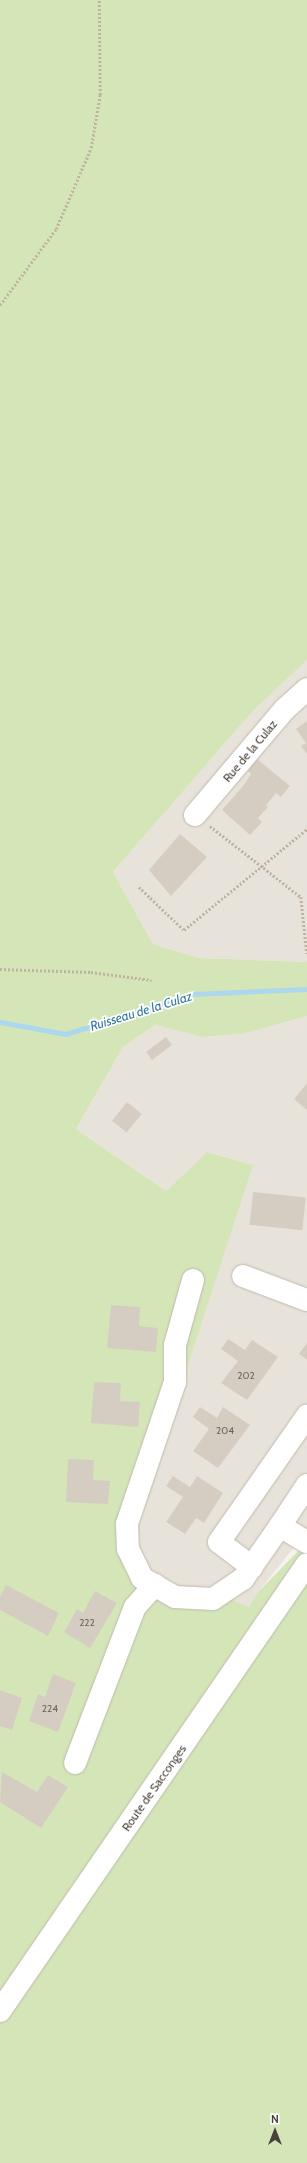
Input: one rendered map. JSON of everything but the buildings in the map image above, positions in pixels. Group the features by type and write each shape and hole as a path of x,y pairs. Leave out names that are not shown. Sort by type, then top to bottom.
{"street":[{"name":"Rue de la Culaz","path":"195,815 285,709 307,689"},
{"path":"243,1276 307,1300"},
{"path":"193,1280 175,1345 175,1382 127,1524 128,1549 142,1578 175,1597 213,1598 243,1579 307,1485"},
{"path":"252,1567 219,1542 307,1416"},
{"path":"280,1526 307,1542"},
{"name":"Route de Sacconges","path":"0,2011 307,1564"},
{"path":"75,1763 135,1606 155,1586"}],"path":[{"path":"0,305 56,229 91,148 100,95 99,0"},
{"path":"195,815 265,866 301,897 307,954"},
{"path":"138,887 184,930 265,866 307,829"},
{"path":"0,968 91,972 151,980"}],"shaded area":[{"path":"307,660 307,962 199,958 153,944 113,872 252,712"},
{"path":"307,1016 307,1531 258,1592 243,1621 0,1924 0,1504 253,1165 207,1152 166,1191 76,1129 123,1047 155,1025 202,1037 243,1034"}],"green space":[{"path":"0,0 307,0 307,660 252,712 113,872 153,944 199,958 307,962 307,1016 243,1034 202,1037 155,1025 123,1047 76,1129 166,1191 207,1152 253,1165 126,1556 158,1585 225,1597 249,1607 258,1592 307,1542 307,2163 0,2163"}],"waterway":[{"name":"Ruisseau de la Culaz","path":"0,1022 66,1034 191,994 307,989"}]}
